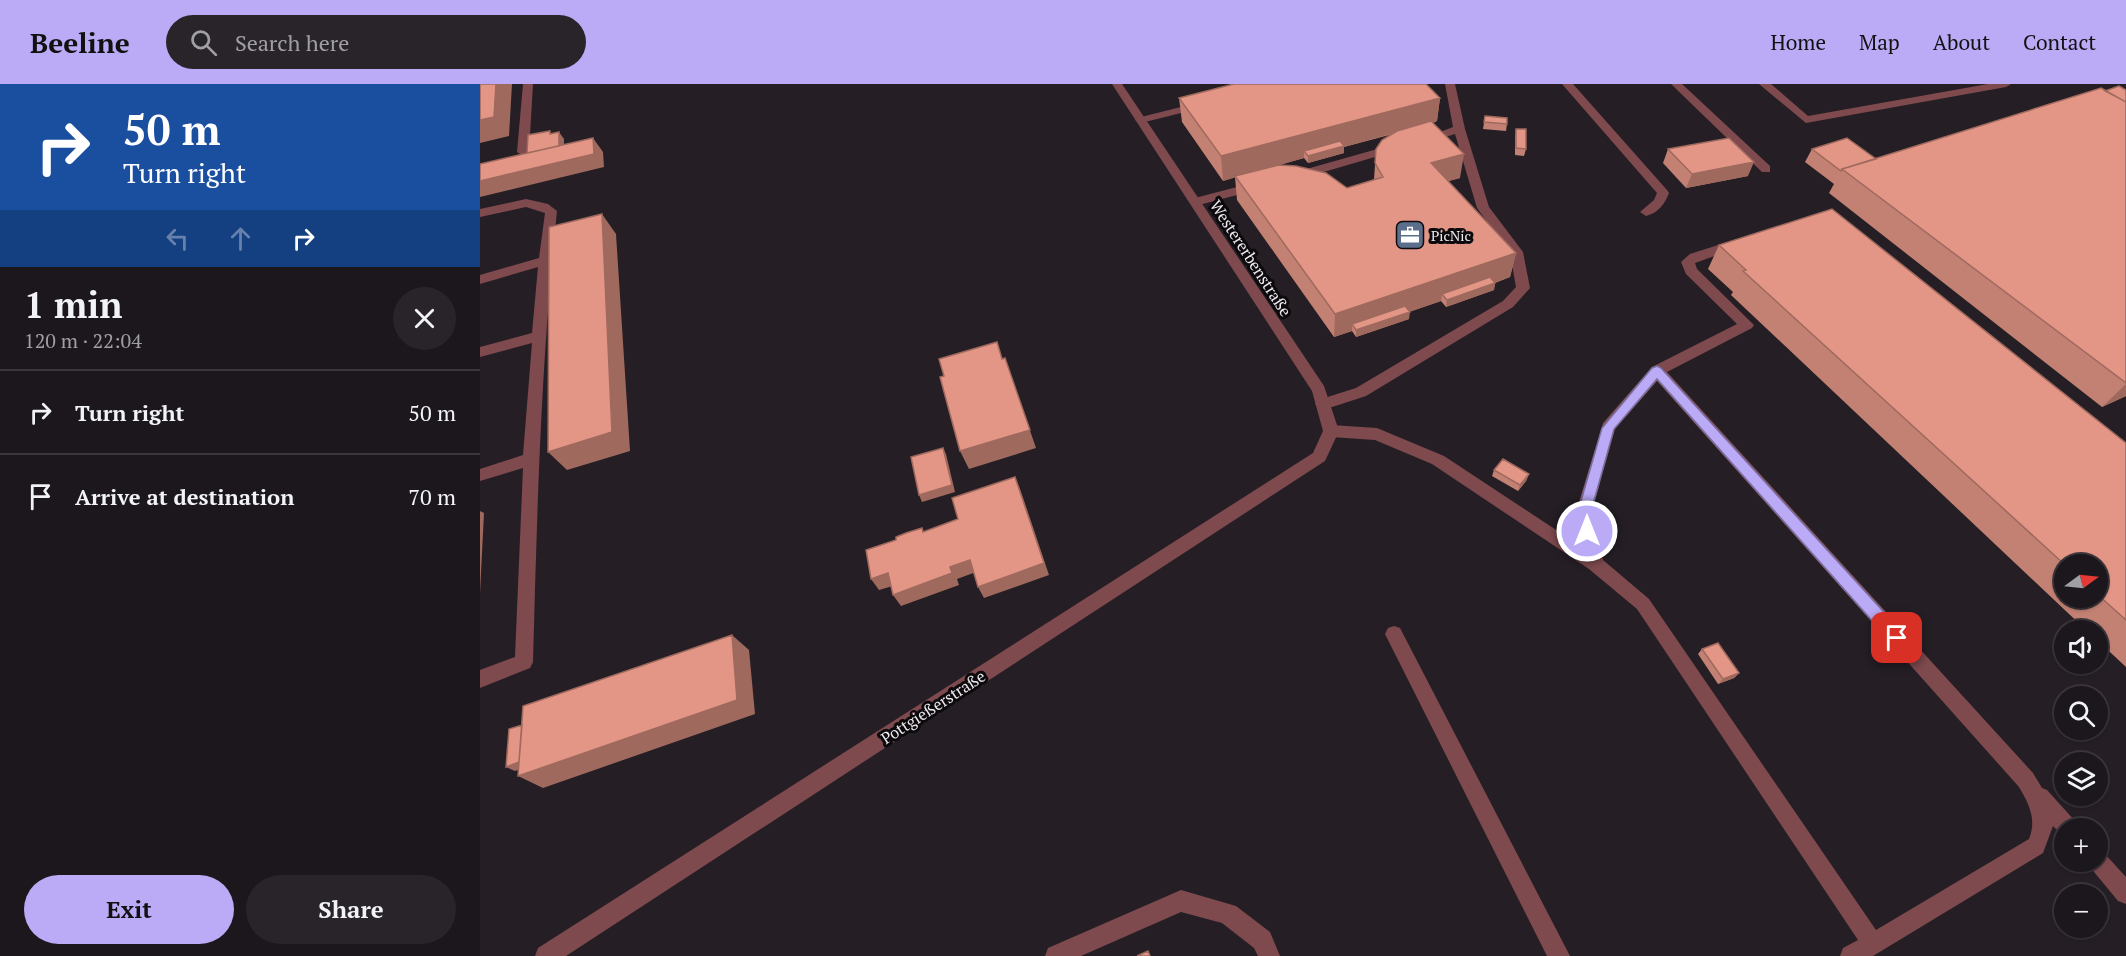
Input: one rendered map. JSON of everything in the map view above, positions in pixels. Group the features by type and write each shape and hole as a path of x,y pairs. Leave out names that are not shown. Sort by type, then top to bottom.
{"street":[{"path":"523,152 528,84"},
{"name":"Westererbenstraße","path":"1117,84 1319,390 1331,431"},
{"path":"1323,404 1361,392 1509,304 1523,288 1516,252 1483,208 1459,129 1450,84"},
{"path":"1567,84 1663,193 1659,202 1646,212"},
{"path":"1676,84 1766,169"},
{"path":"1764,84 1806,120 2006,84"},
{"path":"1141,120 1218,100"},
{"path":"1194,202 1275,182 1459,129"},
{"path":"480,213 528,202 542,204 551,211 544,261 531,459 524,662 480,679"},
{"path":"1595,564 1583,515 1608,428 1657,371 1747,325 1691,271 1688,262 1695,257 1749,239"},
{"path":"480,280 544,261"},
{"path":"480,352 539,336"},
{"path":"1657,371 2059,818"},
{"path":"1331,431 1377,434 1438,460 1595,564 1643,604 1872,944"},
{"name":"Pottgießerstraße","path":"546,956 1319,457 1331,431"},
{"path":"480,475 531,459"},
{"path":"1394,634 1559,956"},
{"path":"1851,956 2036,846 2042,834 2043,815 2036,796 2026,780"},
{"path":"2108,872 2125,891"},
{"path":"1056,956 1181,901 1228,914 1262,940 1269,956"}],"building":[{"path":"480,84 496,84 494,117 480,120"},
{"path":"1234,84 1426,84 1440,98 1221,156 1179,98"},
{"path":"2119,86 2126,90 2126,102 2105,91"},
{"path":"2101,88 2126,102 2126,383 1842,169"},
{"path":"1485,116 1507,118 1507,124 1484,122"},
{"path":"1431,121 1464,154 1431,163 1516,253 1335,314 1235,176 1279,165 1296,166 1326,173 1347,188 1383,177 1375,163 1376,149 1382,140 1397,131"},
{"path":"1516,129 1526,129 1526,149 1516,148"},
{"path":"550,131 550,134 559,132 559,146 527,153 528,135"},
{"path":"593,138 594,154 480,181 480,164"},
{"path":"1729,138 1754,162 1692,174 1668,149"},
{"path":"1847,138 1876,159 1841,171 1812,149"},
{"path":"1340,141 1344,146 1308,156 1304,151"},
{"path":"1832,209 2126,443 2126,620 2108,604 2108,554 2054,555 1743,271 1746,270 1719,245"},
{"path":"602,214 612,432 548,452 549,227"},
{"path":"1490,277 1495,283 1447,300 1442,294"},
{"path":"1405,306 1410,312 1356,330 1352,324"},
{"path":"997,342 1002,359 1005,358 1030,430 960,451 940,377 944,376 939,359"},
{"path":"943,448 952,485 919,495 911,457"},
{"path":"1503,459 1529,474 1520,485 1494,470"},
{"path":"1015,477 1044,563 978,587 970,560 950,567 952,573 893,595 888,573 871,579 866,550 896,540 896,537 906,533 922,528 923,532 958,519 952,498"},
{"path":"732,635 737,700 518,776 523,706"},
{"path":"1718,643 1739,673 1723,679 1702,649"},
{"path":"522,725 519,762 506,767 509,729"},
{"path":"1148,951 1150,956 1137,956"}],"place":[{"name":"PicNic","path":"1410,235"}],"route":[{"path":"1587,531 1583,515 1608,428 1657,371 1897,638"}]}
